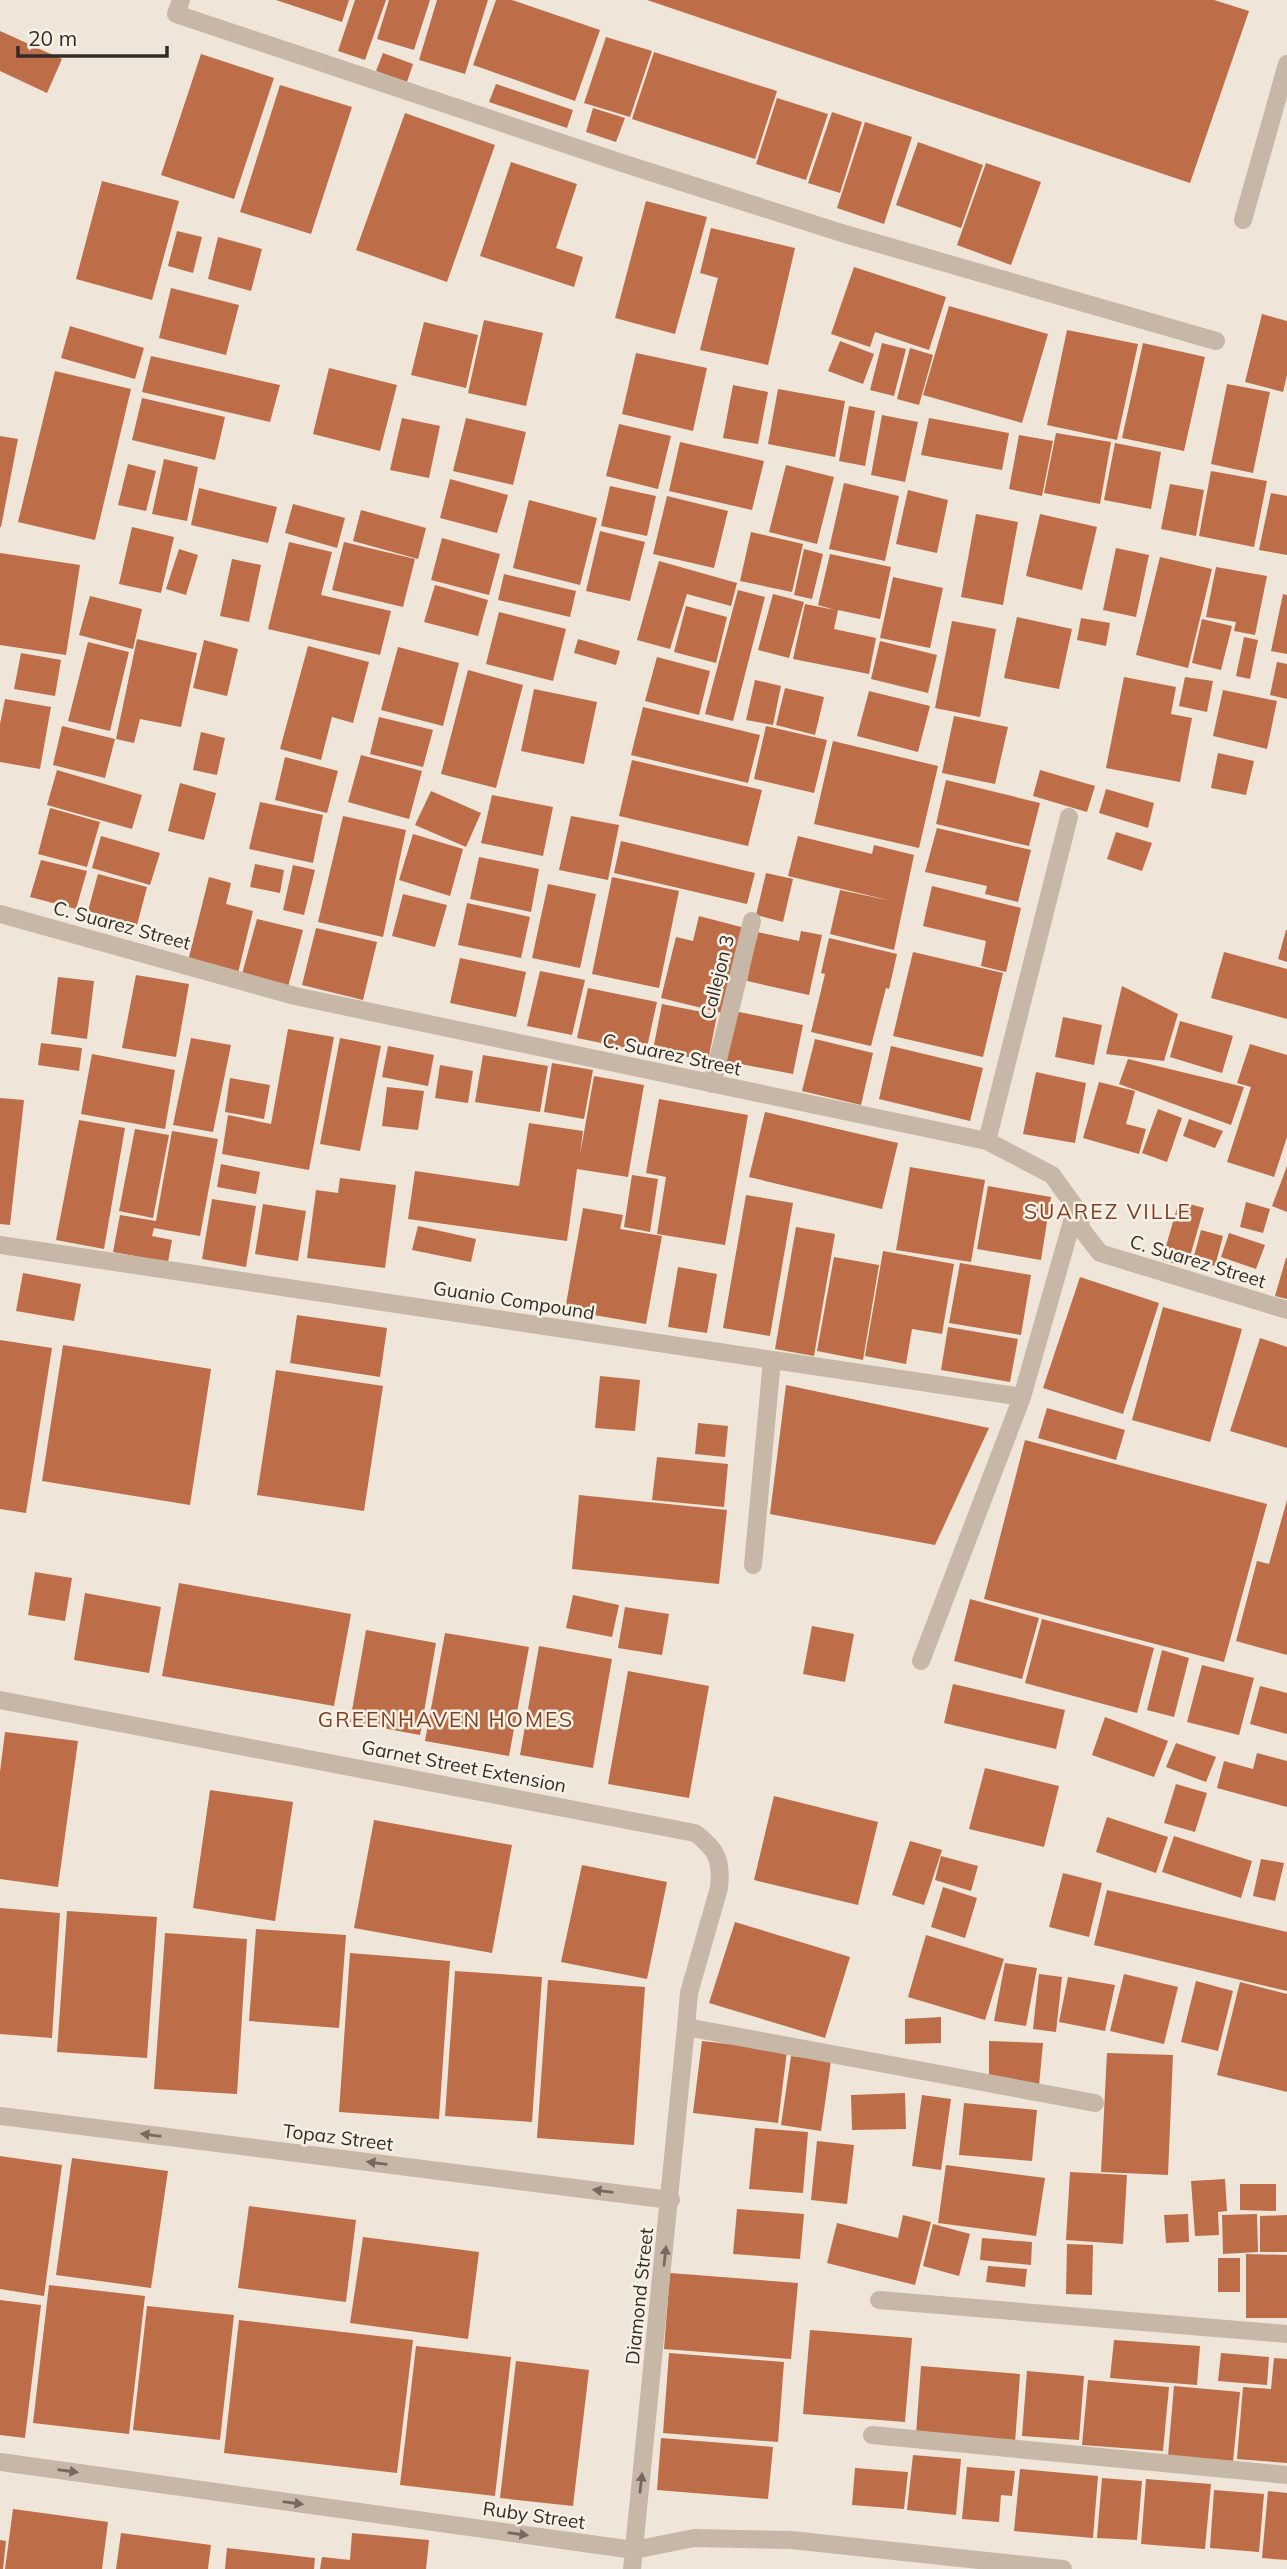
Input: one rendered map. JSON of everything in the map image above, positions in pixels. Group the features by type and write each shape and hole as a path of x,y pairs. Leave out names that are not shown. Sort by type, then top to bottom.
{"street":[{"path":"179,7 622,163 845,234 1216,341"},
{"path":"1243,220 1287,64"},
{"path":"987,1141 1069,817"},
{"name":"C. Suarez Street","path":"0,914 295,996 987,1141 1052,1175 1076,1208 1082,1230 1100,1253 1287,1310"},
{"name":"Callejon 3","path":"712,1084 752,921"},
{"path":"921,1661 1022,1397 1076,1208"},
{"name":"Guanio Compound","path":"0,1245 1022,1397"},
{"path":"753,1565 772,1360"},
{"name":"Garnet Street Extension","path":"0,1700 680,1828 695,1833 709,1844"},
{"name":"Diamond Street","path":"632,2569 671,2200 689,1993 719,1888 721,1872 718,1858 709,1844"},
{"path":"686,2027 1095,2103"},
{"name":"Topaz Street","path":"0,2116 671,2200"},
{"path":"879,2300 1287,2334"},
{"path":"872,2435 1287,2475"},
{"name":"Ruby Street","path":"0,2462 634,2550 694,2539 790,2540 1063,2569"}],"building":[{"path":"276,0 349,0 342,22"},
{"path":"355,0 386,0 365,60 338,51"},
{"path":"389,0 430,0 414,50 377,39"},
{"path":"437,0 488,0 465,74 419,60"},
{"path":"496,0 512,0 600,30 575,101 473,65"},
{"path":"647,0 1214,0 1249,11 1190,183"},
{"path":"0,31 62,59 47,93 0,71"},
{"path":"606,37 652,51 630,117 584,103"},
{"path":"654,52 777,91 755,159 632,119"},
{"path":"383,53 413,64 407,82 376,71"},
{"path":"201,54 274,78 234,199 161,175"},
{"path":"496,84 573,110 567,128 489,102"},
{"path":"280,85 352,107 311,234 240,212"},
{"path":"777,98 828,114 806,180 756,164"},
{"path":"593,108 625,118 616,142 586,132"},
{"path":"832,112 862,122 840,193 808,183"},
{"path":"405,113 495,145 447,282 356,250"},
{"path":"865,122 912,137 884,224 837,208"},
{"path":"918,142 983,165 961,228 896,205"},
{"path":"511,162 577,184 556,248 583,257 574,287 480,256"},
{"path":"986,163 1041,182 1011,265 957,245"},
{"path":"102,181 179,201 152,300 76,279"},
{"path":"646,201 707,217 675,334 615,318"},
{"path":"711,228 795,248 768,365 700,350 718,278 700,273"},
{"path":"177,231 202,237 193,273 168,266"},
{"path":"218,237 262,249 251,291 208,279"},
{"path":"854,267 946,297 929,350 875,332 870,347 831,334"},
{"path":"171,288 239,305 226,355 159,338"},
{"path":"949,306 1048,334 1022,423 923,395"},
{"path":"1262,314 1287,321 1287,375 1283,392 1245,382"},
{"path":"484,320 543,333 526,406 468,393"},
{"path":"424,322 478,335 466,388 411,375"},
{"path":"70,326 144,348 135,379 61,358"},
{"path":"1067,330 1138,344 1117,440 1047,425"},
{"path":"840,341 874,354 863,384 828,371"},
{"path":"882,343 906,349 894,396 870,390"},
{"path":"1143,343 1205,357 1184,451 1122,438"},
{"path":"910,348 933,355 919,405 897,399"},
{"path":"636,353 707,368 693,431 622,414"},
{"path":"151,356 280,385 270,422 142,392"},
{"path":"329,368 397,385 380,451 313,434"},
{"path":"55,371 131,389 95,540 18,522"},
{"path":"1227,384 1270,392 1253,473 1211,464"},
{"path":"733,385 768,392 758,444 723,438"},
{"path":"778,389 845,401 835,457 768,444"},
{"path":"142,398 225,417 215,460 132,440"},
{"path":"849,406 875,411 865,466 839,461"},
{"path":"882,415 918,422 905,482 871,475"},
{"path":"402,418 440,426 429,478 390,470"},
{"path":"466,418 526,432 513,485 453,471"},
{"path":"929,418 1009,433 1002,470 921,455"},
{"path":"619,424 671,436 658,489 606,476"},
{"path":"1056,433 1111,442 1100,504 1044,493"},
{"path":"1019,435 1053,441 1042,496 1009,489"},
{"path":"0,436 18,439 1,527 0,527"},
{"path":"680,442 764,461 752,510 669,491"},
{"path":"1115,443 1161,452 1151,509 1104,500"},
{"path":"164,459 198,467 187,521 152,514"},
{"path":"128,464 156,471 146,511 118,505"},
{"path":"786,465 834,477 817,544 769,532"},
{"path":"1211,471 1267,481 1254,547 1199,536"},
{"path":"450,479 508,495 497,533 440,518"},
{"path":"844,483 899,496 885,561 829,549"},
{"path":"1170,484 1204,490 1196,536 1161,529"},
{"path":"610,486 656,496 647,536 601,526"},
{"path":"199,488 277,507 268,543 191,525"},
{"path":"908,490 948,500 937,553 896,544"},
{"path":"1271,493 1287,496 1287,555 1259,550"},
{"path":"667,496 728,511 714,568 653,554"},
{"path":"529,500 597,518 580,585 513,568"},
{"path":"293,504 345,518 337,548 285,533"},
{"path":"361,510 426,528 418,559 353,541"},
{"path":"976,514 1018,522 1003,605 961,597"},
{"path":"1040,514 1097,527 1082,590 1026,576"},
{"path":"132,527 174,537 161,593 119,584"},
{"path":"600,531 645,542 630,601 586,591"},
{"path":"751,532 803,544 792,592 740,581"},
{"path":"442,538 500,554 489,595 431,580"},
{"path":"289,542 332,552 321,595 391,611 380,655 268,629"},
{"path":"344,542 415,559 403,607 332,590"},
{"path":"1116,548 1149,555 1136,617 1103,610"},
{"path":"179,549 198,555 186,595 166,589"},
{"path":"804,549 823,554 812,599 794,595"},
{"path":"0,553 80,565 66,655 0,645"},
{"path":"830,554 891,567 880,619 838,610 834,629 876,638 869,674 793,659 805,604 835,610 818,605"},
{"path":"1160,557 1212,569 1188,668 1136,655"},
{"path":"232,559 261,565 249,622 220,616"},
{"path":"659,561 737,583 731,606 687,594 670,649 637,640"},
{"path":"1216,567 1267,576 1255,635 1234,631 1236,622 1206,617"},
{"path":"504,574 576,591 570,617 498,600"},
{"path":"893,577 943,588 930,648 880,638"},
{"path":"435,585 488,600 478,636 424,622"},
{"path":"738,590 765,597 733,721 705,714"},
{"path":"773,594 804,602 789,658 758,650"},
{"path":"1283,594 1287,595 1287,654 1271,651"},
{"path":"90,596 142,609 133,649 79,635"},
{"path":"686,606 727,617 716,663 674,652"},
{"path":"499,612 566,629 553,681 486,664"},
{"path":"1017,617 1072,629 1059,689 1004,678"},
{"path":"1081,618 1110,623 1106,646 1077,640"},
{"path":"1202,619 1232,626 1221,670 1192,663"},
{"path":"952,621 996,629 980,717 935,708"},
{"path":"1244,637 1258,640 1250,679 1236,676"},
{"path":"137,639 197,653 181,727 140,719 134,743 116,739"},
{"path":"578,639 620,651 616,665 574,653"},
{"path":"204,640 238,649 227,696 193,688"},
{"path":"880,641 937,655 928,693 871,679"},
{"path":"88,642 129,652 110,731 68,721"},
{"path":"308,646 369,662 353,723 332,717 321,760 280,749"},
{"path":"398,647 459,663 443,726 381,710"},
{"path":"21,653 61,660 55,696 14,689"},
{"path":"657,657 710,671 699,715 645,701"},
{"path":"1277,662 1287,664 1287,699 1270,695"},
{"path":"468,670 523,685 496,788 441,774"},
{"path":"1124,677 1176,687 1171,714 1192,718 1180,782 1106,768"},
{"path":"1185,677 1213,681 1207,712 1179,706"},
{"path":"755,680 781,686 773,725 746,720"},
{"path":"785,688 824,697 815,735 776,725"},
{"path":"534,689 597,702 584,764 521,751"},
{"path":"1223,690 1277,701 1267,749 1213,736"},
{"path":"869,691 930,706 918,752 857,736"},
{"path":"5,699 51,707 40,769 0,762 0,724"},
{"path":"643,707 760,735 748,783 631,755"},
{"path":"954,716 1008,727 995,784 942,773"},
{"path":"379,717 433,730 423,767 370,754"},
{"path":"62,726 115,739 105,778 53,765"},
{"path":"766,726 827,740 814,793 754,779"},
{"path":"201,732 225,738 217,775 193,770"},
{"path":"833,741 938,766 919,848 814,824"},
{"path":"1218,753 1254,761 1246,795 1211,788"},
{"path":"361,755 422,771 409,819 348,802"},
{"path":"285,757 338,771 327,813 275,800"},
{"path":"632,760 762,790 748,846 619,816"},
{"path":"57,770 142,795 132,829 47,805"},
{"path":"1040,770 1095,786 1087,812 1033,796"},
{"path":"946,780 1040,803 1029,846 936,824"},
{"path":"180,783 216,793 204,840 168,831"},
{"path":"1106,789 1154,803 1148,828 1099,813"},
{"path":"431,791 481,813 466,847 415,825"},
{"path":"492,795 553,807 543,856 481,843"},
{"path":"260,802 323,815 313,863 249,849"},
{"path":"50,808 100,822 87,867 38,854"},
{"path":"343,816 406,830 383,937 318,922"},
{"path":"571,816 619,825 608,880 559,870"},
{"path":"937,828 1031,850 1018,902 985,894 987,886 925,872"},
{"path":"1116,832 1152,843 1142,871 1107,859"},
{"path":"413,834 463,849 450,896 399,880"},
{"path":"101,836 160,853 150,885 92,868"},
{"path":"798,836 872,854 874,845 914,855 894,950 830,934 840,890 892,901 788,876"},
{"path":"621,841 755,873 747,904 614,873"},
{"path":"479,857 539,869 531,912 470,899"},
{"path":"41,860 87,871 76,909 30,897"},
{"path":"255,864 284,870 280,893 250,887"},
{"path":"293,865 315,870 304,915 283,910"},
{"path":"766,873 793,879 783,922 756,915"},
{"path":"98,874 147,887 137,925 88,911"},
{"path":"209,877 231,883 226,904 253,911 238,973 188,961"},
{"path":"612,877 679,891 659,988 592,974"},
{"path":"548,884 596,894 580,968 532,958"},
{"path":"932,886 1021,908 1006,972 981,966 986,941 923,926"},
{"path":"403,894 447,905 435,947 392,936"},
{"path":"467,903 530,917 521,958 458,945"},
{"path":"699,916 745,928 722,1013 661,998 676,937 693,941"},
{"path":"257,919 303,930 288,987 242,974"},
{"path":"316,928 377,942 363,1000 302,985"},
{"path":"1287,930 1287,962 1278,959"},
{"path":"801,931 822,935 809,995 747,981 757,932 799,941"},
{"path":"829,938 897,954 871,1046 811,1032 825,974 821,973"},
{"path":"913,952 1003,973 983,1057 893,1036"},
{"path":"1224,952 1287,969 1287,1019 1211,998"},
{"path":"460,958 526,972 516,1017 450,1003"},
{"path":"540,971 585,980 572,1035 527,1026"},
{"path":"136,975 189,984 176,1057 122,1048"},
{"path":"58,977 94,981 87,1039 51,1034"},
{"path":"1122,986 1178,1014 1164,1061 1106,1054"},
{"path":"588,988 657,1002 646,1052 577,1038"},
{"path":"662,1004 717,1015 708,1061 653,1050"},
{"path":"734,1011 803,1025 793,1074 725,1061"},
{"path":"1063,1017 1102,1025 1094,1065 1055,1057"},
{"path":"1180,1021 1233,1036 1222,1073 1170,1057"},
{"path":"288,1029 334,1037 309,1170 222,1154 228,1115 271,1124"},
{"path":"191,1038 231,1045 213,1132 173,1125"},
{"path":"340,1038 381,1046 360,1151 320,1144"},
{"path":"815,1039 873,1053 861,1105 802,1091"},
{"path":"41,1043 82,1048 79,1071 38,1065"},
{"path":"1250,1044 1287,1055 1287,1137 1274,1177 1227,1162 1251,1087 1237,1083"},
{"path":"388,1046 434,1055 428,1086 382,1077"},
{"path":"891,1046 983,1068 970,1121 879,1099"},
{"path":"92,1054 175,1070 165,1129 81,1114"},
{"path":"483,1055 548,1066 540,1112 475,1102"},
{"path":"1128,1059 1244,1087 1231,1125 1119,1084"},
{"path":"552,1063 593,1070 584,1119 544,1112"},
{"path":"440,1065 473,1071 468,1103 435,1098"},
{"path":"1036,1072 1086,1083 1075,1143 1023,1134"},
{"path":"594,1076 644,1085 628,1177 577,1169 567,1241 408,1219 415,1171 519,1186 529,1123 583,1131 580,1155"},
{"path":"230,1078 270,1085 264,1119 225,1112"},
{"path":"1099,1082 1135,1091 1126,1124 1146,1129 1139,1154 1083,1138"},
{"path":"387,1087 424,1091 418,1130 382,1126"},
{"path":"0,1098 24,1100 10,1225 0,1224"},
{"path":"659,1099 748,1115 725,1245 657,1234 666,1177 646,1173"},
{"path":"1158,1109 1182,1118 1167,1162 1142,1153"},
{"path":"765,1112 898,1143 882,1209 749,1177"},
{"path":"1189,1119 1223,1131 1215,1148 1183,1136"},
{"path":"79,1120 125,1128 104,1249 56,1240"},
{"path":"135,1129 169,1135 153,1218 119,1211"},
{"path":"172,1131 218,1139 200,1236 154,1228 152,1236 172,1240 168,1262 113,1252 120,1215 156,1221"},
{"path":"221,1164 260,1172 256,1194 217,1187"},
{"path":"1287,1166 1287,1212 1272,1206"},
{"path":"910,1167 985,1180 971,1262 896,1250"},
{"path":"632,1175 658,1179 650,1232 624,1227"},
{"path":"340,1178 396,1185 385,1268 307,1258 316,1190 338,1193"},
{"path":"988,1186 1051,1197 1041,1260 977,1249"},
{"path":"746,1195 793,1203 770,1336 723,1328"},
{"path":"212,1199 256,1206 246,1267 202,1259"},
{"path":"1179,1201 1204,1208 1187,1267 1162,1260"},
{"path":"1246,1202 1270,1209 1263,1233 1240,1227"},
{"path":"263,1204 306,1211 298,1261 255,1254"},
{"path":"583,1208 623,1215 620,1229 662,1236 646,1324 565,1310"},
{"path":"418,1226 476,1239 471,1262 412,1250"},
{"path":"796,1227 835,1234 814,1356 775,1349"},
{"path":"1201,1230 1223,1236 1215,1266 1193,1260"},
{"path":"1229,1233 1265,1245 1256,1269 1221,1257"},
{"path":"883,1251 954,1264 942,1334 912,1329 906,1364 865,1356"},
{"path":"834,1257 879,1265 863,1360 817,1351"},
{"path":"1287,1258 1287,1299 1275,1296"},
{"path":"960,1263 1031,1275 1021,1335 949,1323"},
{"path":"678,1267 717,1274 707,1333 668,1327"},
{"path":"23,1273 81,1284 74,1321 16,1311"},
{"path":"1080,1277 1159,1303 1123,1414 1043,1388"},
{"path":"1163,1307 1242,1329 1210,1442 1132,1420"},
{"path":"297,1315 387,1328 380,1377 290,1363"},
{"path":"948,1327 1018,1339 1010,1382 941,1370"},
{"path":"1260,1338 1287,1347 1287,1448 1230,1431"},
{"path":"0,1340 52,1348 26,1513 0,1509"},
{"path":"63,1345 211,1369 190,1505 42,1481"},
{"path":"276,1370 383,1386 364,1511 257,1495"},
{"path":"600,1376 640,1380 635,1431 595,1428"},
{"path":"786,1385 989,1428 935,1545 770,1514"},
{"path":"1047,1408 1125,1430 1116,1460 1038,1438"},
{"path":"698,1423 728,1426 725,1457 695,1454"},
{"path":"1025,1440 1267,1504 1224,1662 984,1599"},
{"path":"657,1457 728,1464 724,1507 652,1500"},
{"path":"579,1495 727,1510 719,1584 572,1569"},
{"path":"1287,1500 1287,1655 1236,1641 1257,1561 1269,1564"},
{"path":"35,1572 72,1578 65,1621 28,1615"},
{"path":"179,1583 351,1614 334,1706 162,1676"},
{"path":"85,1593 161,1607 149,1673 74,1660"},
{"path":"573,1595 619,1605 612,1637 566,1628"},
{"path":"970,1599 1039,1618 1022,1679 954,1661"},
{"path":"625,1607 669,1614 662,1655 618,1648"},
{"path":"1042,1619 1154,1648 1137,1713 1025,1683"},
{"path":"812,1626 854,1634 845,1682 803,1674"},
{"path":"366,1630 436,1643 420,1735 350,1722"},
{"path":"445,1633 529,1647 509,1756 425,1741"},
{"path":"539,1646 612,1659 593,1768 520,1755"},
{"path":"1162,1650 1189,1658 1174,1717 1147,1710"},
{"path":"1202,1665 1254,1678 1239,1735 1187,1722"},
{"path":"628,1671 709,1686 689,1798 608,1784"},
{"path":"953,1684 1065,1710 1056,1749 944,1723"},
{"path":"1260,1686 1287,1693 1287,1734 1250,1724"},
{"path":"1105,1717 1168,1741 1154,1777 1092,1755"},
{"path":"5,1732 78,1741 58,1887 0,1879 0,1772"},
{"path":"1176,1743 1216,1757 1206,1782 1166,1767"},
{"path":"1257,1753 1287,1761 1287,1807 1217,1788 1224,1761 1253,1769"},
{"path":"985,1768 1059,1786 1044,1847 969,1829"},
{"path":"1176,1784 1207,1793 1195,1832 1164,1823"},
{"path":"210,1790 293,1802 275,1921 193,1908"},
{"path":"774,1796 878,1822 858,1905 754,1880"},
{"path":"1107,1817 1168,1837 1156,1873 1096,1852"},
{"path":"374,1820 512,1845 492,1953 354,1928"},
{"path":"1174,1836 1252,1861 1241,1898 1162,1872"},
{"path":"910,1841 942,1850 924,1905 892,1895"},
{"path":"941,1856 978,1866 971,1891 935,1880"},
{"path":"1261,1859 1284,1863 1275,1901 1253,1896"},
{"path":"582,1865 667,1882 647,1979 561,1962"},
{"path":"1063,1873 1102,1883 1089,1937 1049,1927"},
{"path":"943,1887 977,1898 965,1938 931,1927"},
{"path":"1107,1890 1287,1932 1287,1991 1094,1945"},
{"path":"0,1908 60,1913 52,2038 0,2034"},
{"path":"67,1911 157,1917 147,2058 57,2052"},
{"path":"735,1922 850,1957 825,2038 709,2003"},
{"path":"256,1929 346,1935 339,2028 249,2021"},
{"path":"165,1933 247,1939 237,2094 154,2089"},
{"path":"926,1935 1004,1959 985,2020 908,1997"},
{"path":"350,1953 450,1961 439,2119 339,2112"},
{"path":"1005,1963 1037,1968 1026,2026 994,2021"},
{"path":"455,1971 542,1977 532,2122 445,2116"},
{"path":"1039,1974 1062,1977 1056,2032 1033,2029"},
{"path":"1124,1974 1178,1987 1164,2044 1110,2031"},
{"path":"1068,1977 1115,1985 1105,2031 1059,2022"},
{"path":"548,1980 645,1987 634,2145 537,2138"},
{"path":"1196,1981 1233,1991 1218,2051 1181,2042"},
{"path":"1240,1982 1287,1994 1287,2092 1217,2075"},
{"path":"941,2017 941,2043 905,2044 905,2019"},
{"path":"702,2041 787,2051 778,2123 693,2113"},
{"path":"989,2041 1043,2043 1039,2086 989,2082"},
{"path":"1107,2053 1173,2055 1168,2175 1101,2172"},
{"path":"791,2056 831,2061 821,2131 781,2125"},
{"path":"905,2093 906,2129 852,2130 851,2095"},
{"path":"922,2095 951,2099 941,2170 912,2166"},
{"path":"964,2103 1037,2110 1032,2161 959,2155"},
{"path":"755,2128 808,2132 803,2193 749,2189"},
{"path":"817,2141 854,2145 847,2204 811,2200"},
{"path":"0,2156 62,2165 44,2296 0,2289"},
{"path":"72,2158 168,2171 151,2288 56,2275"},
{"path":"946,2165 1045,2178 1036,2236 938,2223"},
{"path":"1070,2172 1127,2175 1123,2244 1066,2240"},
{"path":"1225,2179 1227,2211 1218,2212 1219,2235 1195,2236 1191,2181"},
{"path":"1240,2184 1276,2184 1276,2211 1240,2210"},
{"path":"249,2206 356,2220 346,2302 238,2288"},
{"path":"737,2209 804,2214 800,2259 733,2254"},
{"path":"1188,2214 1189,2242 1166,2243 1164,2215"},
{"path":"1257,2214 1258,2252 1223,2254 1222,2215"},
{"path":"903,2215 931,2222 915,2285 827,2263 837,2223 898,2238"},
{"path":"1287,2215 1287,2252 1260,2252 1260,2216"},
{"path":"933,2224 970,2234 959,2276 923,2266"},
{"path":"363,2237 479,2252 468,2339 350,2323"},
{"path":"982,2238 1032,2242 1031,2265 980,2260"},
{"path":"1067,2244 1093,2245 1092,2295 1066,2294"},
{"path":"1246,2254 1287,2255 1287,2318 1246,2318"},
{"path":"1218,2258 1240,2258 1240,2292 1218,2292"},
{"path":"988,2266 1027,2269 1025,2287 986,2282"},
{"path":"670,2273 798,2283 791,2359 664,2349"},
{"path":"49,2285 145,2296 129,2434 33,2423"},
{"path":"0,2300 41,2305 25,2438 0,2435"},
{"path":"147,2306 234,2315 220,2440 133,2430"},
{"path":"239,2320 413,2340 397,2473 224,2453"},
{"path":"810,2330 912,2338 905,2422 803,2414"},
{"path":"1114,2340 1200,2346 1197,2385 1110,2378"},
{"path":"416,2346 511,2357 495,2496 400,2485"},
{"path":"669,2353 784,2362 778,2442 663,2433"},
{"path":"1221,2353 1269,2357 1267,2385 1218,2381"},
{"path":"1274,2358 1287,2359 1287,2463 1237,2459 1243,2387 1271,2389"},
{"path":"516,2361 589,2370 573,2506 500,2498"},
{"path":"921,2366 1020,2374 1015,2443 916,2434"},
{"path":"1027,2371 1084,2376 1079,2440 1022,2436"},
{"path":"1088,2380 1169,2387 1163,2451 1082,2445"},
{"path":"1174,2386 1240,2392 1233,2461 1168,2456"},
{"path":"661,2438 773,2447 768,2499 657,2490"},
{"path":"913,2455 961,2459 956,2515 907,2510"},
{"path":"967,2467 1015,2471 1012,2496 1001,2495 999,2522 962,2519"},
{"path":"855,2468 908,2472 904,2509 852,2505"},
{"path":"1020,2469 1098,2476 1093,2538 1014,2531"},
{"path":"1102,2478 1142,2481 1137,2540 1097,2538"},
{"path":"1146,2479 1211,2484 1205,2549 1141,2544"},
{"path":"1214,2490 1264,2494 1259,2552 1210,2548"},
{"path":"1268,2491 1287,2493 1287,2560 1262,2558"},
{"path":"13,2509 108,2522 102,2569 5,2569"},
{"path":"121,2533 211,2545 208,2569 116,2569"},
{"path":"352,2533 429,2540 426,2569 320,2569 322,2557 350,2560"},
{"path":"0,2540 6,2541 3,2569 0,2569"},
{"path":"227,2548 315,2558 314,2569 225,2569"}],"district":[{"name":"SUAREZ VILLE","path":"1108,1212"},
{"name":"GREENHAVEN HOMES","path":"446,1720"}]}
